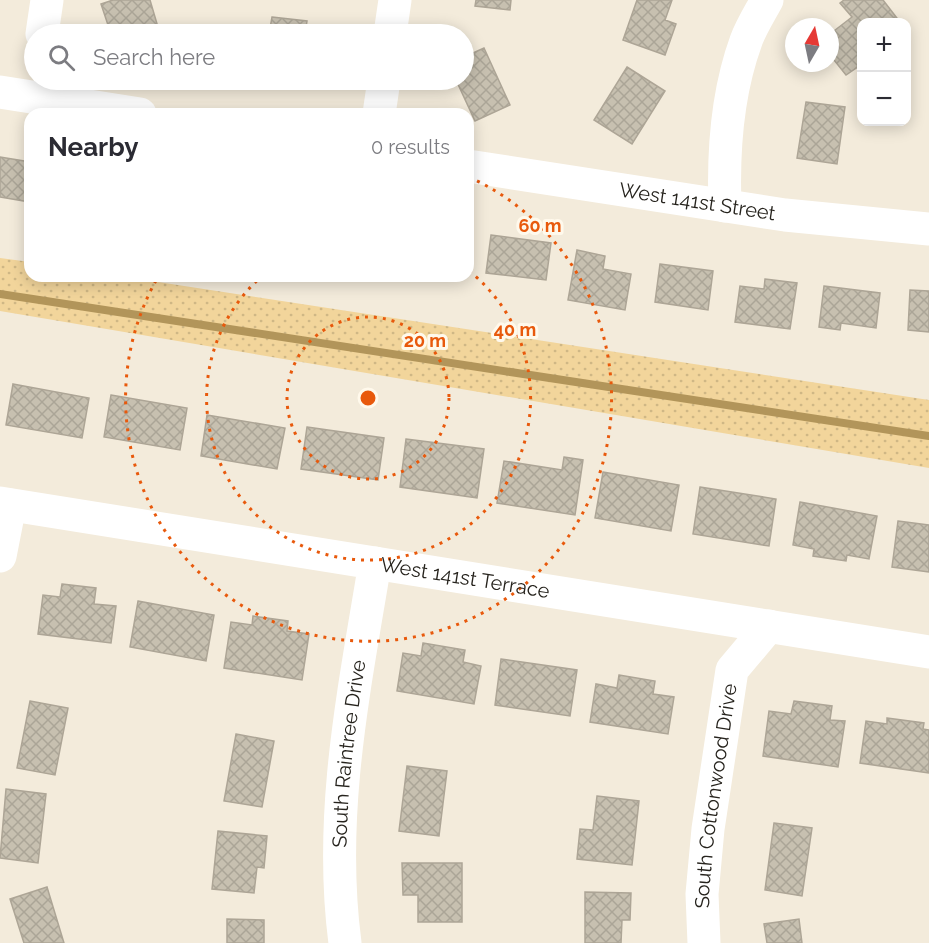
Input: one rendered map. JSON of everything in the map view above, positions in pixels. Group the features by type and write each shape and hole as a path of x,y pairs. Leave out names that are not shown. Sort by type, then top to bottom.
{"street":[{"path":"43,24 47,0"},
{"path":"391,24 395,0"},
{"path":"725,206 724,164 736,74 747,39 767,0"},
{"path":"0,92 24,89"},
{"path":"43,90 116,108"},
{"path":"380,108 383,90"},
{"name":"West 141st Street","path":"474,167 796,217 929,230"},
{"path":"0,556 5,504"},
{"name":"West 141st Terrace","path":"5,504 929,652"},
{"name":"South Raintree Drive","path":"345,943 339,900 338,822 345,750 375,563"},
{"name":"South Cottonwood Drive","path":"704,943 702,894 708,829 732,670 769,626"}],"shaded area":[{"path":"0,258 24,261 24,282 158,282 929,400 929,468 0,311"}],"building":[{"path":"113,0 150,0 157,24 108,24 101,4"},
{"path":"476,0 511,0 510,10 475,6"},
{"path":"637,0 672,0 665,20 676,24 665,55 623,40"},
{"path":"844,0 883,0 897,18 857,18 857,67 846,75 839,66 839,27 852,17 840,3"},
{"path":"272,17 307,21 307,24 271,24"},
{"path":"484,48 510,105 475,121 474,108 469,108 461,90 474,90 474,52"},
{"path":"627,67 665,91 632,144 594,120"},
{"path":"806,102 845,107 837,164 797,158"},
{"path":"0,157 24,161 24,201 0,197"},
{"path":"491,235 551,243 546,280 486,273"},
{"path":"577,250 605,256 603,269 631,274 625,310 568,300"},
{"path":"660,264 713,271 708,310 655,302"},
{"path":"765,279 797,283 790,329 735,322 740,286 764,289"},
{"path":"824,286 880,293 876,328 841,323 840,330 819,327"},
{"path":"910,290 929,291 929,332 908,330"},
{"path":"13,384 89,398 82,438 6,425"},
{"path":"111,395 187,408 180,450 104,437"},
{"path":"207,415 285,428 277,469 201,456"},
{"path":"307,427 384,438 378,480 301,469"},
{"path":"406,439 484,449 477,498 400,487"},
{"path":"564,457 583,460 575,515 497,503 504,461 562,470"},
{"path":"603,472 679,485 671,531 595,518"},
{"path":"700,487 776,499 769,546 693,534"},
{"path":"800,502 877,516 869,559 847,555 846,561 813,556 814,549 793,545"},
{"path":"898,521 929,525 929,572 892,567"},
{"path":"62,584 96,588 94,604 116,606 111,643 38,634 43,595 60,597"},
{"path":"138,601 214,615 206,661 130,647"},
{"path":"253,616 288,621 287,631 309,634 302,680 224,668 231,622 252,625"},
{"path":"423,643 465,650 463,662 481,666 474,704 397,691 403,653 421,656"},
{"path":"501,659 577,670 570,716 495,705"},
{"path":"619,675 655,681 653,694 674,697 668,734 590,722 596,684 617,688"},
{"path":"30,701 68,708 55,775 17,768"},
{"path":"794,701 832,706 830,720 845,721 838,767 763,756 769,711 791,714"},
{"path":"887,718 924,723 923,729 929,730 929,773 860,763 866,721 887,724"},
{"path":"236,734 274,741 262,807 224,801"},
{"path":"407,766 447,771 439,836 399,831"},
{"path":"6,789 46,794 38,863 0,858"},
{"path":"597,796 639,801 632,865 577,859 580,829 593,830"},
{"path":"774,823 812,828 802,896 765,890"},
{"path":"218,831 267,836 264,868 257,867 254,893 212,889"},
{"path":"402,863 462,863 462,922 418,922 418,895 403,895"},
{"path":"47,887 64,943 24,943 10,899"},
{"path":"585,892 631,893 630,920 622,920 621,943 585,943"},
{"path":"227,919 264,920 264,943 227,943"},
{"path":"799,919 802,943 767,943 764,924"}],"waterway":[{"path":"0,294 929,436"}]}
